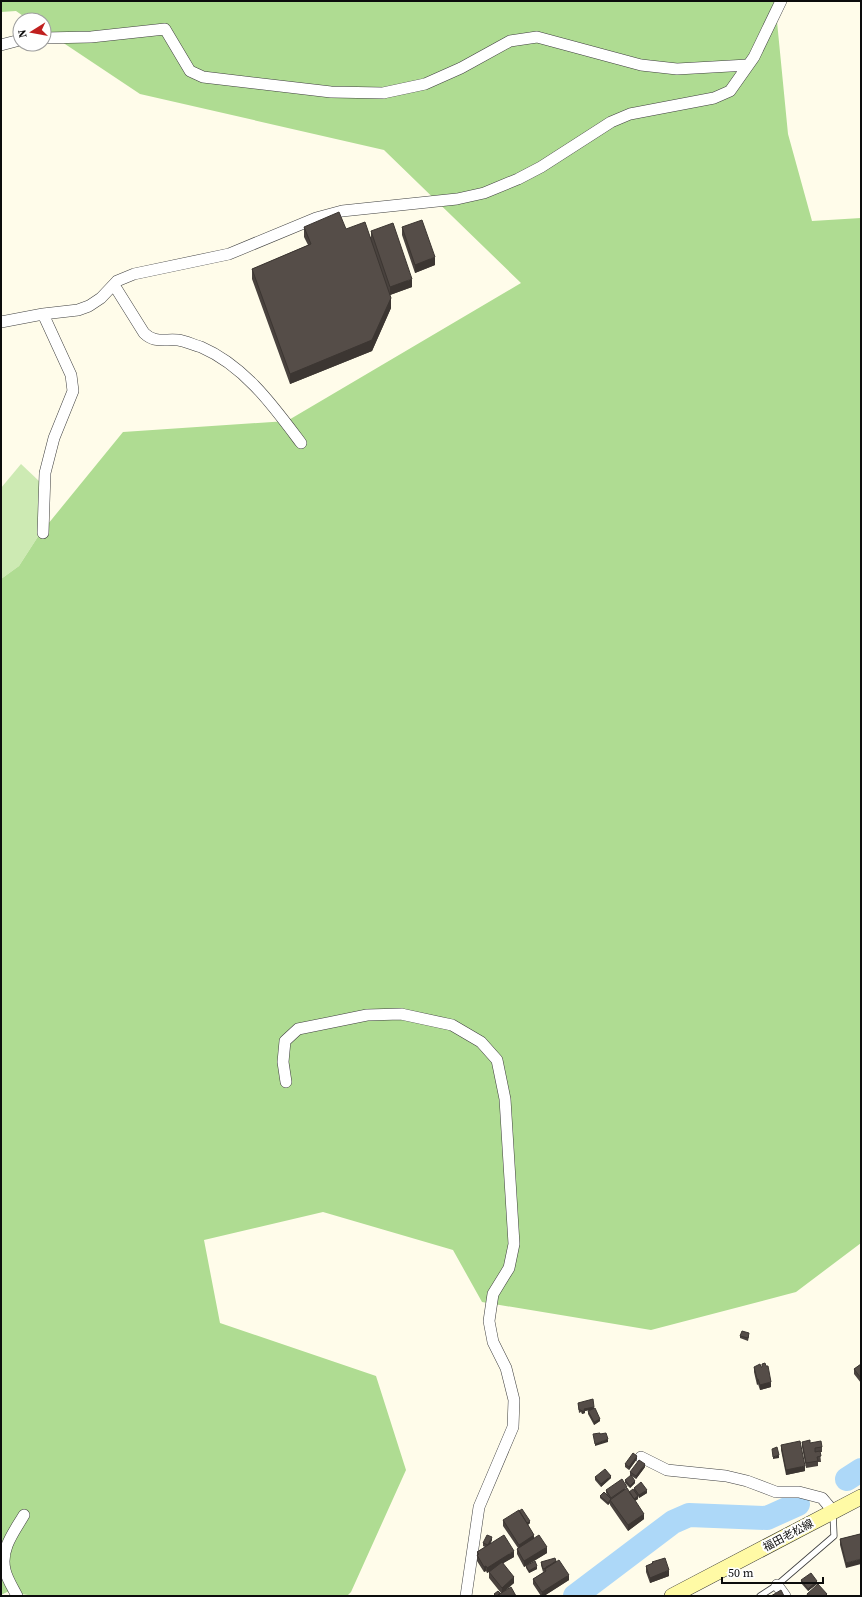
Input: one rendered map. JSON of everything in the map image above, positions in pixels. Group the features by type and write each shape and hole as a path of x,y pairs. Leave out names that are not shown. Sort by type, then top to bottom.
{"main road":[{"name":"福田老松線","path":"672,1596 861,1497"}],"street":[{"path":"1,322 44,314 78,310 89,306 101,298 117,281 134,274 228,254 316,218 342,211 457,199 484,193 542,167 611,122 630,114 714,98 730,91 754,57 781,1"},
{"path":"52,38 91,37 165,29 190,71 203,77 332,92 383,94 425,84 461,68 510,41 537,37 640,65 677,69 748,65"},
{"path":"1,45 12,42"},
{"path":"114,285 144,333 149,338 158,341 178,340 202,348 227,363 253,384 272,405 301,444"},
{"path":"43,533 45,473 54,438 73,391 71,375 44,314"},
{"path":"286,1082 282,1062 286,1041 298,1029 367,1015 401,1014 452,1026 481,1042 497,1060 505,1099 514,1244 509,1268 493,1294 489,1321 493,1342 506,1368 514,1400 513,1428 480,1506 466,1596"},
{"path":"641,1457 667,1470 726,1476 747,1481 776,1492 799,1492 822,1498 833,1511"},
{"path":"17,1596 5,1571 4,1557 8,1541 24,1515"},
{"path":"777,1585 785,1596"}],"lane":[{"path":"760,1596 777,1585 834,1536 833,1511"}],"green space":[{"path":"1,1 775,1 788,134 812,221 861,218 861,1243 796,1292 651,1330 482,1302 453,1250 323,1212 204,1240 220,1323 376,1376 406,1470 351,1592 347,1596 35,1596 7,1592 1,1595 1,579 19,566 39,535 123,432 287,421 521,283 384,150 140,94 52,35 52,12 1,12"},
{"path":"21,464 40,482 39,535 19,566 1,579 1,488"}],"building":[{"path":"339,212 346,229 365,222 391,298 372,340 290,374 252,269 311,244 304,227"},
{"path":"422,220 435,257 415,265 402,227"},
{"path":"393,223 412,279 390,287 371,231"},
{"path":"742,1331 749,1333 748,1338 740,1336"},
{"path":"765,1363 766,1366 768,1366 771,1382 760,1385 754,1367 760,1364 762,1367 762,1364"},
{"path":"861,1364 861,1378 854,1369"},
{"path":"593,1399 594,1407 584,1409 585,1411 579,1410 578,1403"},
{"path":"595,1408 600,1419 594,1422 588,1411"},
{"path":"606,1433 608,1439 595,1444 593,1434"},
{"path":"810,1440 810,1443 821,1441 822,1447 815,1448 815,1452 820,1451 821,1456 817,1457 818,1461 806,1463 802,1442"},
{"path":"800,1441 805,1466 786,1470 781,1445"},
{"path":"777,1447 779,1455 773,1457 772,1449"},
{"path":"633,1453 637,1456 629,1467 625,1464"},
{"path":"639,1460 645,1464 636,1476 630,1472"},
{"path":"605,1469 611,1476 601,1484 595,1477"},
{"path":"631,1475 635,1481 630,1486 625,1480"},
{"path":"622,1479 627,1487 611,1498 606,1490"},
{"path":"641,1482 647,1490 639,1495 634,1488"},
{"path":"627,1488 644,1514 628,1525 610,1500"},
{"path":"633,1489 638,1496 634,1499 629,1492"},
{"path":"604,1492 611,1499 608,1503 600,1496"},
{"path":"522,1509 530,1521 527,1523 519,1511"},
{"path":"519,1510 534,1535 519,1545 503,1520"},
{"path":"860,1534 861,1559 846,1563 840,1539"},
{"path":"487,1535 492,1537 488,1545 483,1543"},
{"path":"504,1535 514,1551 487,1568 486,1566 484,1567 477,1555 479,1554 477,1552"},
{"path":"539,1535 547,1547 524,1561 517,1549"},
{"path":"555,1558 556,1561 543,1569 541,1562"},
{"path":"665,1558 669,1570 650,1578 646,1566 653,1563 652,1562"},
{"path":"559,1560 569,1575 542,1592 533,1579 546,1571 545,1569"},
{"path":"535,1561 537,1566 529,1571 526,1566"},
{"path":"502,1562 514,1577 502,1588 489,1572"},
{"path":"811,1573 817,1581 808,1589 801,1580"},
{"path":"818,1584 827,1594 825,1596 808,1596 807,1594"},
{"path":"511,1587 516,1596 498,1595"},
{"path":"781,1590 784,1596 771,1596"},
{"path":"498,1591 500,1593 496,1596 494,1594"}],"waterway":[{"path":"847,1479 861,1470"},
{"path":"575,1596 673,1522 689,1515 767,1518 798,1504"}]}
